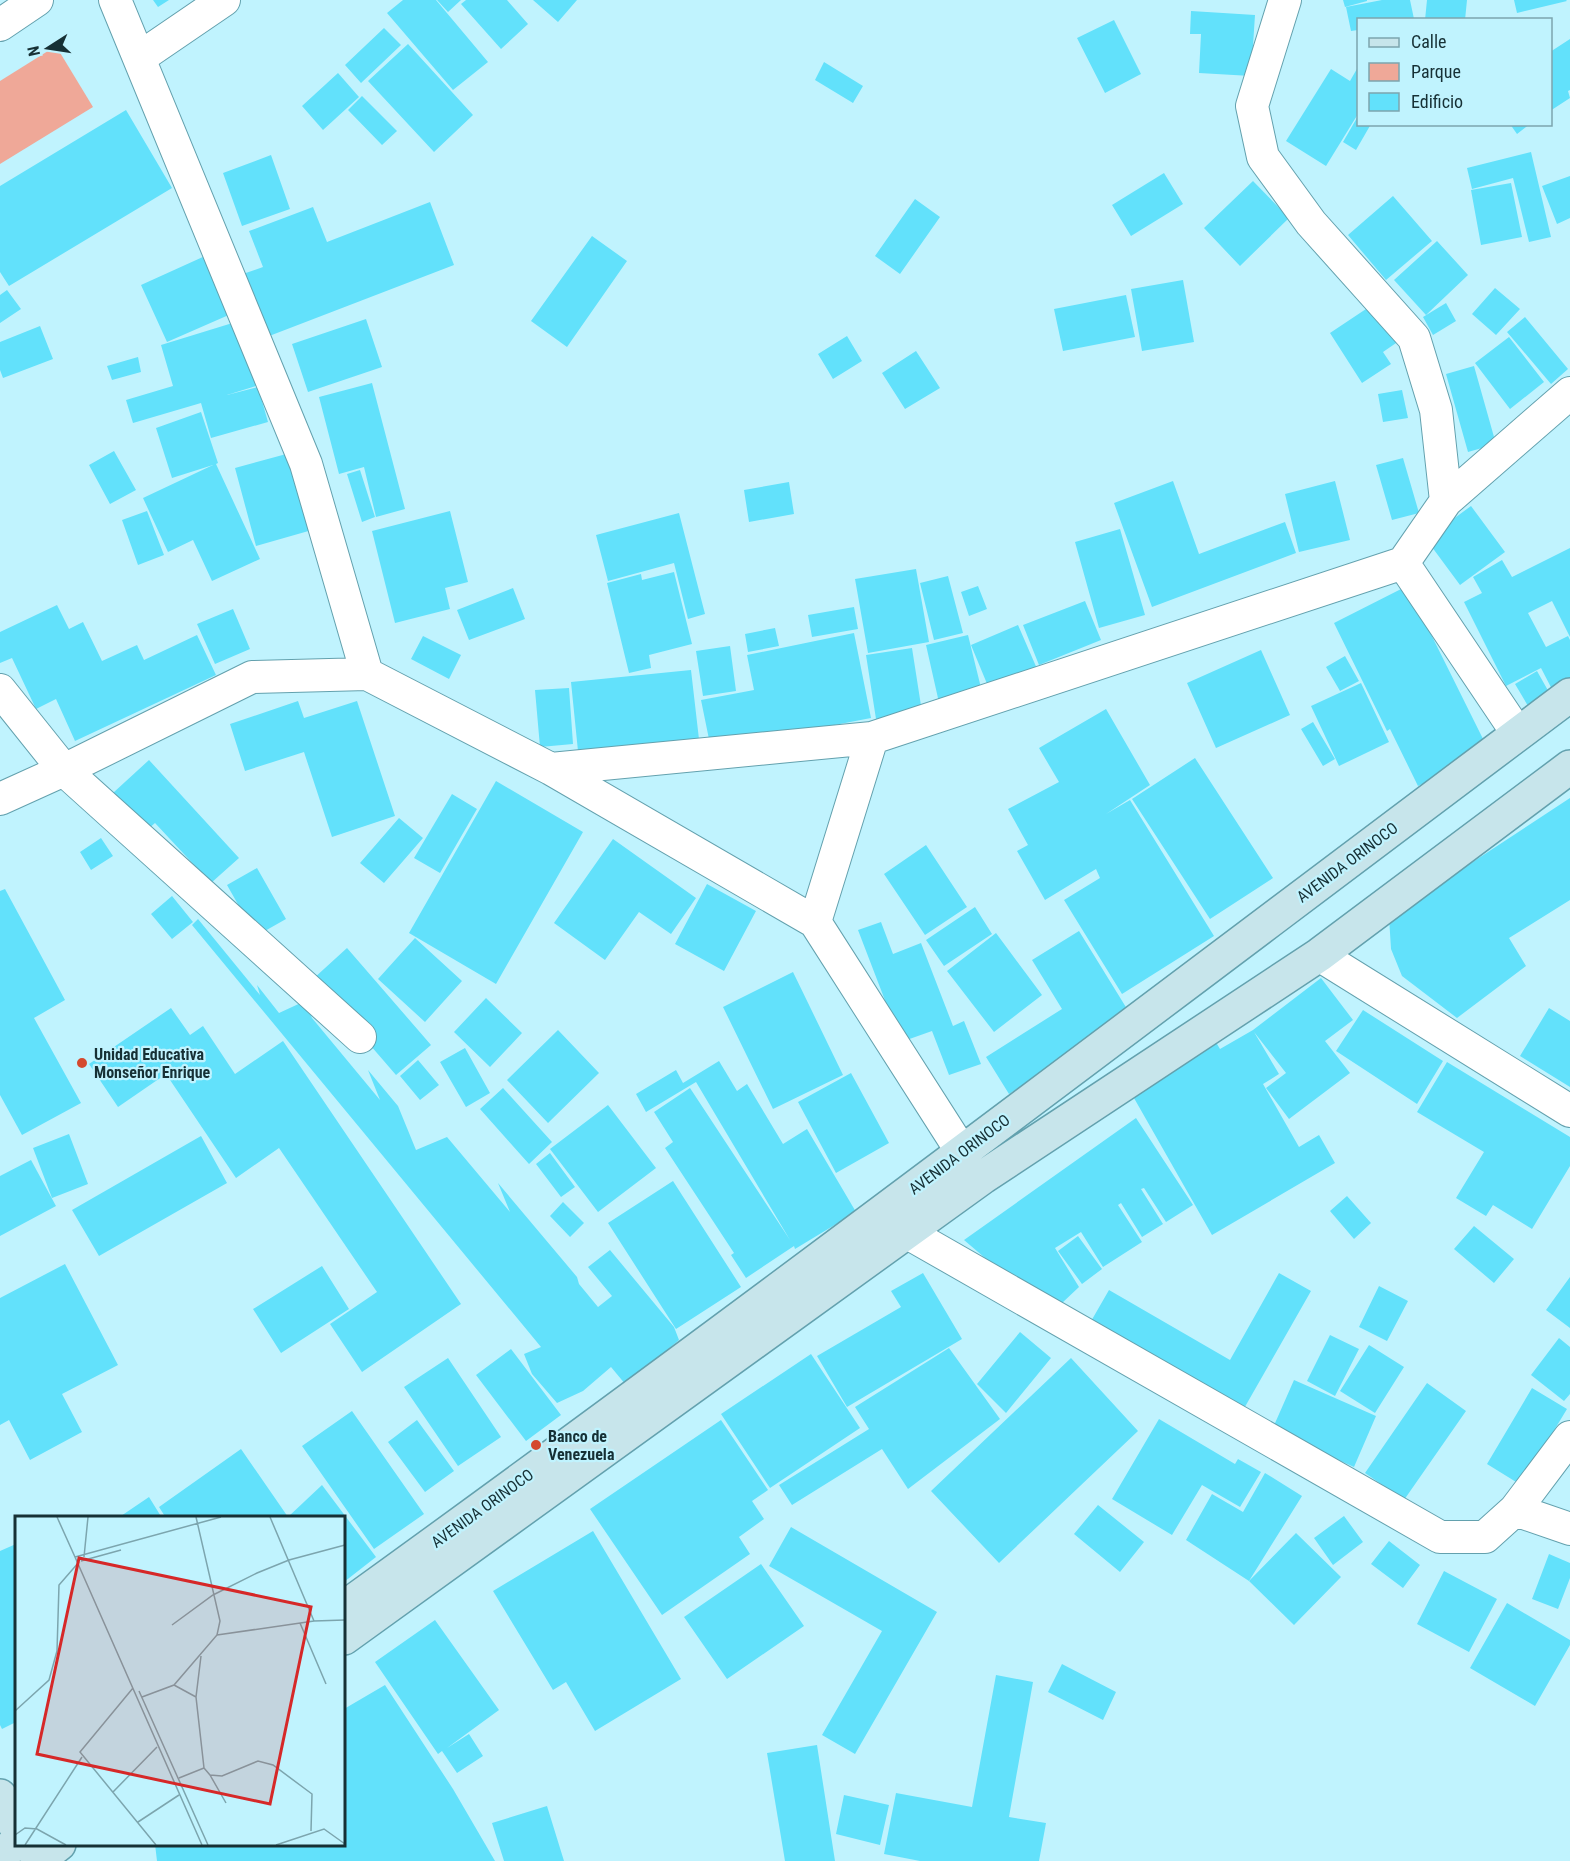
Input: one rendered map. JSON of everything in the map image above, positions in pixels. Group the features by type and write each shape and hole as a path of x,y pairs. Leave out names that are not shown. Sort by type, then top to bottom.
{"main road":[{"name":"AVENIDA ORINOCO","path":"345,1607 962,1152 1570,695"},
{"name":"AVENIDA ORINOCO","path":"345,1637 983,1177 1319,955 1570,767"},
{"path":"0,1855 15,1845"}],"street":[{"path":"0,25 37,0"},
{"path":"115,0 306,464 366,674"},
{"path":"139,58 224,0"},
{"path":"1285,0 1252,106 1263,157 1311,223 1414,338 1437,410 1446,501"},
{"path":"551,769 872,738 1403,563 1446,501 1570,393"},
{"path":"1403,563 1518,734"},
{"path":"0,799 252,677 366,674 551,769 814,922 962,1152"},
{"path":"0,690 64,770 360,1037"},
{"path":"814,922 872,738"},
{"path":"1319,955 1570,1111"},
{"path":"906,1232 1440,1537 1485,1537 1515,1510 1570,1437"},
{"path":"1515,1510 1570,1529"}],"green space":[{"path":"56,46 93,107 0,164 0,81"}],"building":[{"path":"153,0 169,0 158,7"},
{"path":"403,0 436,0 488,62 453,90 387,13"},
{"path":"437,0 461,0 448,12"},
{"path":"466,0 507,0 528,24 501,49 461,4"},
{"path":"533,0 577,0 558,22"},
{"path":"1343,0 1367,0 1367,1 1345,7"},
{"path":"1382,0 1410,0 1414,18 1357,18 1357,30 1351,31 1346,7"},
{"path":"1427,0 1467,0 1465,18 1425,18"},
{"path":"1514,0 1566,0 1567,1 1517,13"},
{"path":"1191,11 1255,15 1251,76 1199,73 1201,34 1190,34"},
{"path":"1114,20 1141,74 1105,93 1077,38"},
{"path":"384,28 401,45 361,83 345,65"},
{"path":"1570,39 1570,90 1568,91 1570,98 1552,110 1552,51"},
{"path":"408,44 473,115 434,152 368,81"},
{"path":"824,62 863,86 853,103 815,80"},
{"path":"1331,69 1350,81 1357,69 1357,116 1326,166 1286,141"},
{"path":"338,73 359,97 323,130 302,106"},
{"path":"362,96 397,131 382,145 348,110"},
{"path":"126,110 172,188 9,286 0,272 0,186"},
{"path":"1357,118 1357,126 1370,126 1356,150 1343,142"},
{"path":"1511,126 1527,126 1517,134"},
{"path":"1531,152 1551,237 1529,242 1513,178 1472,189 1467,168"},
{"path":"271,155 290,209 242,226 223,173"},
{"path":"1164,173 1183,204 1131,236 1112,205"},
{"path":"1570,176 1570,218 1557,224 1542,186"},
{"path":"1253,181 1289,218 1240,266 1204,228"},
{"path":"1511,183 1522,237 1481,245 1471,190"},
{"path":"1393,196 1432,241 1386,280 1348,235"},
{"path":"915,199 940,217 900,274 875,256"},
{"path":"430,202 454,265 264,338 240,275 263,267 249,231 313,207 327,242"},
{"path":"592,236 627,261 567,347 531,321"},
{"path":"1437,241 1468,275 1426,315 1394,280"},
{"path":"205,256 231,314 167,342 141,285"},
{"path":"1183,280 1194,342 1142,351 1131,289"},
{"path":"1495,288 1520,309 1496,335 1472,314"},
{"path":"7,290 21,309 0,323 0,295"},
{"path":"1126,295 1135,337 1063,351 1054,309"},
{"path":"1375,303 1399,341 1383,352 1391,364 1362,383 1330,333"},
{"path":"1446,303 1456,321 1433,335 1423,317"},
{"path":"1525,317 1568,369 1551,384 1507,332"},
{"path":"366,319 382,367 308,392 292,344"},
{"path":"239,321 259,385 227,395 258,387 268,422 211,438 201,403 133,423 126,400 173,386 161,345"},
{"path":"40,326 53,359 3,378 0,370 0,342"},
{"path":"847,336 862,361 833,379 818,354"},
{"path":"1509,337 1544,382 1510,409 1475,363"},
{"path":"916,351 940,388 905,409 882,373"},
{"path":"138,357 141,372 112,380 107,366"},
{"path":"1474,366 1496,444 1468,452 1446,374"},
{"path":"372,383 405,509 376,517 364,467 339,474 319,397"},
{"path":"1402,390 1408,418 1383,422 1378,394"},
{"path":"201,412 218,463 216,464 260,559 212,581 193,540 168,552 143,498 213,465 172,478 156,428"},
{"path":"114,451 136,490 110,504 89,465"},
{"path":"290,453 312,530 256,546 235,468"},
{"path":"1403,458 1419,513 1392,520 1376,465"},
{"path":"360,470 375,517 362,522 347,474"},
{"path":"1173,481 1199,554 1285,522 1296,553 1152,607 1114,503"},
{"path":"1335,481 1350,540 1299,552 1285,494"},
{"path":"789,482 794,514 749,522 744,490"},
{"path":"1471,506 1505,552 1460,585 1426,539"},
{"path":"147,511 164,555 138,565 122,520"},
{"path":"450,511 468,582 445,588 450,609 395,623 372,531"},
{"path":"679,513 705,614 688,619 674,563 608,581 596,535"},
{"path":"1120,529 1145,615 1099,628 1075,542"},
{"path":"1570,548 1570,637 1552,601 1528,613 1546,647 1568,636 1570,640 1570,689 1556,697 1541,668 1506,686 1464,602 1482,593 1473,577 1502,560 1512,577"},
{"path":"916,569 929,642 868,653 855,579"},
{"path":"674,572 692,644 649,655 651,668 629,673 607,583 641,574 642,580"},
{"path":"948,576 963,633 934,640 920,583"},
{"path":"978,586 987,609 969,616 961,592"},
{"path":"1407,586 1489,751 1418,786 1390,729 1387,731 1334,623"},
{"path":"513,588 525,619 469,640 457,610"},
{"path":"1085,601 1101,640 1039,665 1023,625"},
{"path":"57,605 69,629 83,622 102,661 137,645 144,660 197,635 216,675 75,741 56,699 36,709 12,658 0,663 0,632"},
{"path":"854,607 858,629 812,637 808,615"},
{"path":"233,609 250,649 215,664 197,624"},
{"path":"1018,625 1038,671 990,691 971,645"},
{"path":"775,628 779,646 748,652 745,634"},
{"path":"854,633 871,718 711,749 701,700 754,690 747,655"},
{"path":"968,635 983,696 940,707 926,645"},
{"path":"423,636 461,655 449,679 411,659"},
{"path":"730,646 736,691 703,696 696,651"},
{"path":"912,648 922,712 876,719 866,655"},
{"path":"1261,650 1290,715 1216,748 1187,683"},
{"path":"1345,656 1359,681 1340,691 1326,667"},
{"path":"691,670 700,748 579,761 571,682"},
{"path":"1537,671 1550,694 1528,706 1515,684"},
{"path":"1361,683 1389,742 1339,766 1311,706"},
{"path":"569,688 573,744 540,747 535,690"},
{"path":"298,701 304,718 357,701 395,816 332,837 304,752 245,771 230,724"},
{"path":"1106,709 1150,785 1106,814 1130,800 1214,936 1122,994 1064,900 1100,878 1096,869 1045,900 1017,851 1028,845 1008,809 1059,782 1039,748"},
{"path":"1313,722 1335,759 1323,766 1301,729"},
{"path":"1195,758 1273,878 1210,919 1132,799"},
{"path":"149,760 239,858 211,883 155,823 147,830 113,793"},
{"path":"496,781 583,832 496,984 409,933"},
{"path":"452,794 477,809 440,873 414,858"},
{"path":"1570,798 1570,900 1509,938 1526,966 1457,1018 1402,976 1391,949 1389,917"},
{"path":"399,818 423,838 384,883 360,863"},
{"path":"101,838 113,856 91,870 80,852"},
{"path":"613,839 696,898 671,934 639,912 605,960 554,923"},
{"path":"926,845 967,907 925,935 884,874"},
{"path":"257,868 286,919 256,936 227,885"},
{"path":"707,884 756,911 724,971 675,944"},
{"path":"5,889 65,1000 34,1018 81,1103 22,1135 0,1095 0,891"},
{"path":"172,896 193,922 172,939 151,914"},
{"path":"975,907 992,934 944,966 926,940"},
{"path":"198,919 260,995 257,985 279,1013 305,1001 312,1018 380,1100 368,1070 398,1106 416,1150 447,1137 510,1212 498,1183 577,1277 579,1284 598,1307 612,1296 588,1267 610,1250 674,1327 679,1340 626,1385 611,1367 583,1391 557,1403 532,1374 524,1354 541,1347 192,925"},
{"path":"881,922 893,954 921,943 953,1026 964,1021 981,1064 949,1075 932,1031 901,1042 858,930"},
{"path":"1079,931 1132,1017 1009,1094 986,1057 1062,1009 1032,960"},
{"path":"996,933 1042,995 994,1032 947,971"},
{"path":"415,938 462,981 425,1022 378,979"},
{"path":"347,948 431,1045 396,1075 313,979"},
{"path":"793,972 843,1075 773,1109 723,1007"},
{"path":"1321,978 1353,1020 1325,1041 1350,1073 1289,1119 1266,1088 1286,1073 1254,1032 1279,1074 1263,1084 1299,1147 1319,1135 1335,1163 1212,1235 1126,1084 1211,1034 1220,1049 1253,1030"},
{"path":"486,998 522,1033 490,1067 454,1032"},
{"path":"171,1008 190,1035 203,1026 235,1074 283,1041 461,1304 362,1372 330,1324 377,1292 279,1148 236,1178 166,1074 118,1107 89,1064"},
{"path":"1549,1008 1570,1021 1570,1087 1520,1056"},
{"path":"1363,1010 1443,1061 1417,1104 1336,1051"},
{"path":"558,1030 599,1073 548,1123 507,1080"},
{"path":"465,1048 490,1093 466,1107 440,1062"},
{"path":"418,1060 439,1085 420,1100 400,1076"},
{"path":"719,1061 737,1091 747,1084 783,1144 807,1129 856,1212 795,1249 794,1246 746,1278 731,1255 734,1253 665,1148 673,1142 654,1112 690,1088 790,1240 696,1082 646,1112 636,1094 676,1070 683,1083"},
{"path":"1447,1062 1570,1137 1570,1166 1532,1229 1493,1205 1486,1216 1456,1198 1484,1152 1417,1112"},
{"path":"851,1073 889,1143 836,1173 798,1102"},
{"path":"503,1088 552,1142 529,1164 480,1109"},
{"path":"608,1105 656,1168 598,1212 550,1149"},
{"path":"1136,1118 1193,1205 1166,1222 1144,1188 1141,1189 1163,1224 1142,1237 1121,1203 1118,1205 1142,1242 1103,1267 1081,1232 1055,1248 1079,1287 1061,1304 1005,1275 964,1240"},
{"path":"69,1134 88,1184 52,1198 33,1148"},
{"path":"201,1136 227,1183 99,1256 72,1210"},
{"path":"550,1153 575,1187 561,1197 536,1164"},
{"path":"31,1160 56,1206 0,1236 0,1176"},
{"path":"673,1181 741,1287 676,1329 608,1223"},
{"path":"1347,1196 1371,1223 1354,1239 1330,1211"},
{"path":"563,1202 584,1223 570,1237 550,1216"},
{"path":"1474,1226 1514,1259 1494,1283 1454,1249"},
{"path":"1078,1236 1102,1269 1082,1284 1058,1251"},
{"path":"65,1264 118,1365 62,1394 82,1432 30,1460 9,1420 0,1425 0,1298"},
{"path":"322,1266 349,1309 281,1353 253,1309"},
{"path":"923,1273 962,1339 847,1407 817,1356 901,1307 891,1291"},
{"path":"1279,1273 1311,1291 1242,1412 1090,1323 1109,1290 1230,1360"},
{"path":"1570,1277 1570,1328 1546,1310"},
{"path":"1379,1286 1408,1301 1387,1341 1359,1327"},
{"path":"1020,1332 1051,1358 1006,1413 977,1384"},
{"path":"1330,1335 1359,1349 1335,1396 1307,1381"},
{"path":"1559,1338 1570,1347 1570,1394 1564,1401 1531,1375"},
{"path":"1369,1345 1404,1367 1375,1413 1340,1391"},
{"path":"949,1348 1000,1419 908,1489 882,1449 792,1505 779,1485 869,1429 855,1407"},
{"path":"511,1349 561,1415 526,1441 476,1375"},
{"path":"811,1354 860,1428 770,1488 721,1414"},
{"path":"448,1358 501,1437 458,1466 404,1387"},
{"path":"1071,1358 1138,1431 999,1563 931,1491"},
{"path":"1294,1380 1376,1416 1354,1467 1272,1430"},
{"path":"1427,1383 1466,1411 1404,1500 1365,1473"},
{"path":"1532,1388 1567,1409 1521,1485 1487,1464"},
{"path":"352,1411 424,1514 374,1549 302,1446"},
{"path":"1159,1419 1235,1464 1238,1459 1261,1472 1240,1507 1202,1485 1172,1535 1112,1499"},
{"path":"417,1420 454,1471 425,1492 388,1442"},
{"path":"721,1420 768,1490 752,1501 764,1519 739,1537 750,1554 662,1615 590,1509"},
{"path":"241,1449 287,1516 165,1516 159,1507"},
{"path":"1265,1473 1302,1496 1249,1581 1186,1540 1212,1494 1243,1512"},
{"path":"322,1485 376,1557 345,1581 345,1516 289,1516"},
{"path":"149,1497 161,1516 121,1516"},
{"path":"1098,1505 1144,1542 1120,1572 1074,1534"},
{"path":"1344,1516 1363,1542 1333,1565 1314,1538"},
{"path":"791,1527 937,1612 855,1754 822,1735 882,1631 769,1566"},
{"path":"593,1531 681,1679 595,1731 566,1682 553,1690 493,1591"},
{"path":"1296,1533 1341,1577 1294,1625 1249,1581"},
{"path":"1389,1541 1420,1565 1403,1588 1371,1564"},
{"path":"15,1544 15,1722 2,1729 0,1725 0,1551"},
{"path":"1549,1554 1570,1563 1570,1578 1558,1609 1532,1599"},
{"path":"761,1564 804,1626 727,1679 684,1617"},
{"path":"1444,1571 1497,1599 1469,1652 1417,1624"},
{"path":"1507,1603 1570,1640 1570,1645 1535,1706 1470,1668"},
{"path":"435,1620 499,1710 447,1748 469,1734 483,1756 457,1773 442,1751 438,1754 375,1662"},
{"path":"1062,1664 1116,1692 1103,1720 1048,1692"},
{"path":"996,1675 1033,1682 1009,1817 1046,1823 1039,1861 920,1861 884,1854 896,1793 972,1807"},
{"path":"385,1685 453,1789 495,1861 157,1861 155,1846 345,1846 345,1708"},
{"path":"817,1745 835,1861 785,1861 767,1753"},
{"path":"844,1795 889,1805 880,1845 836,1834"},
{"path":"547,1806 564,1861 504,1861 492,1823"}],"place":[{"name":"Unidad Educativa Monseñor Enrique","path":"82,1063"},
{"name":"Banco de Venezuela","path":"536,1445"}]}
